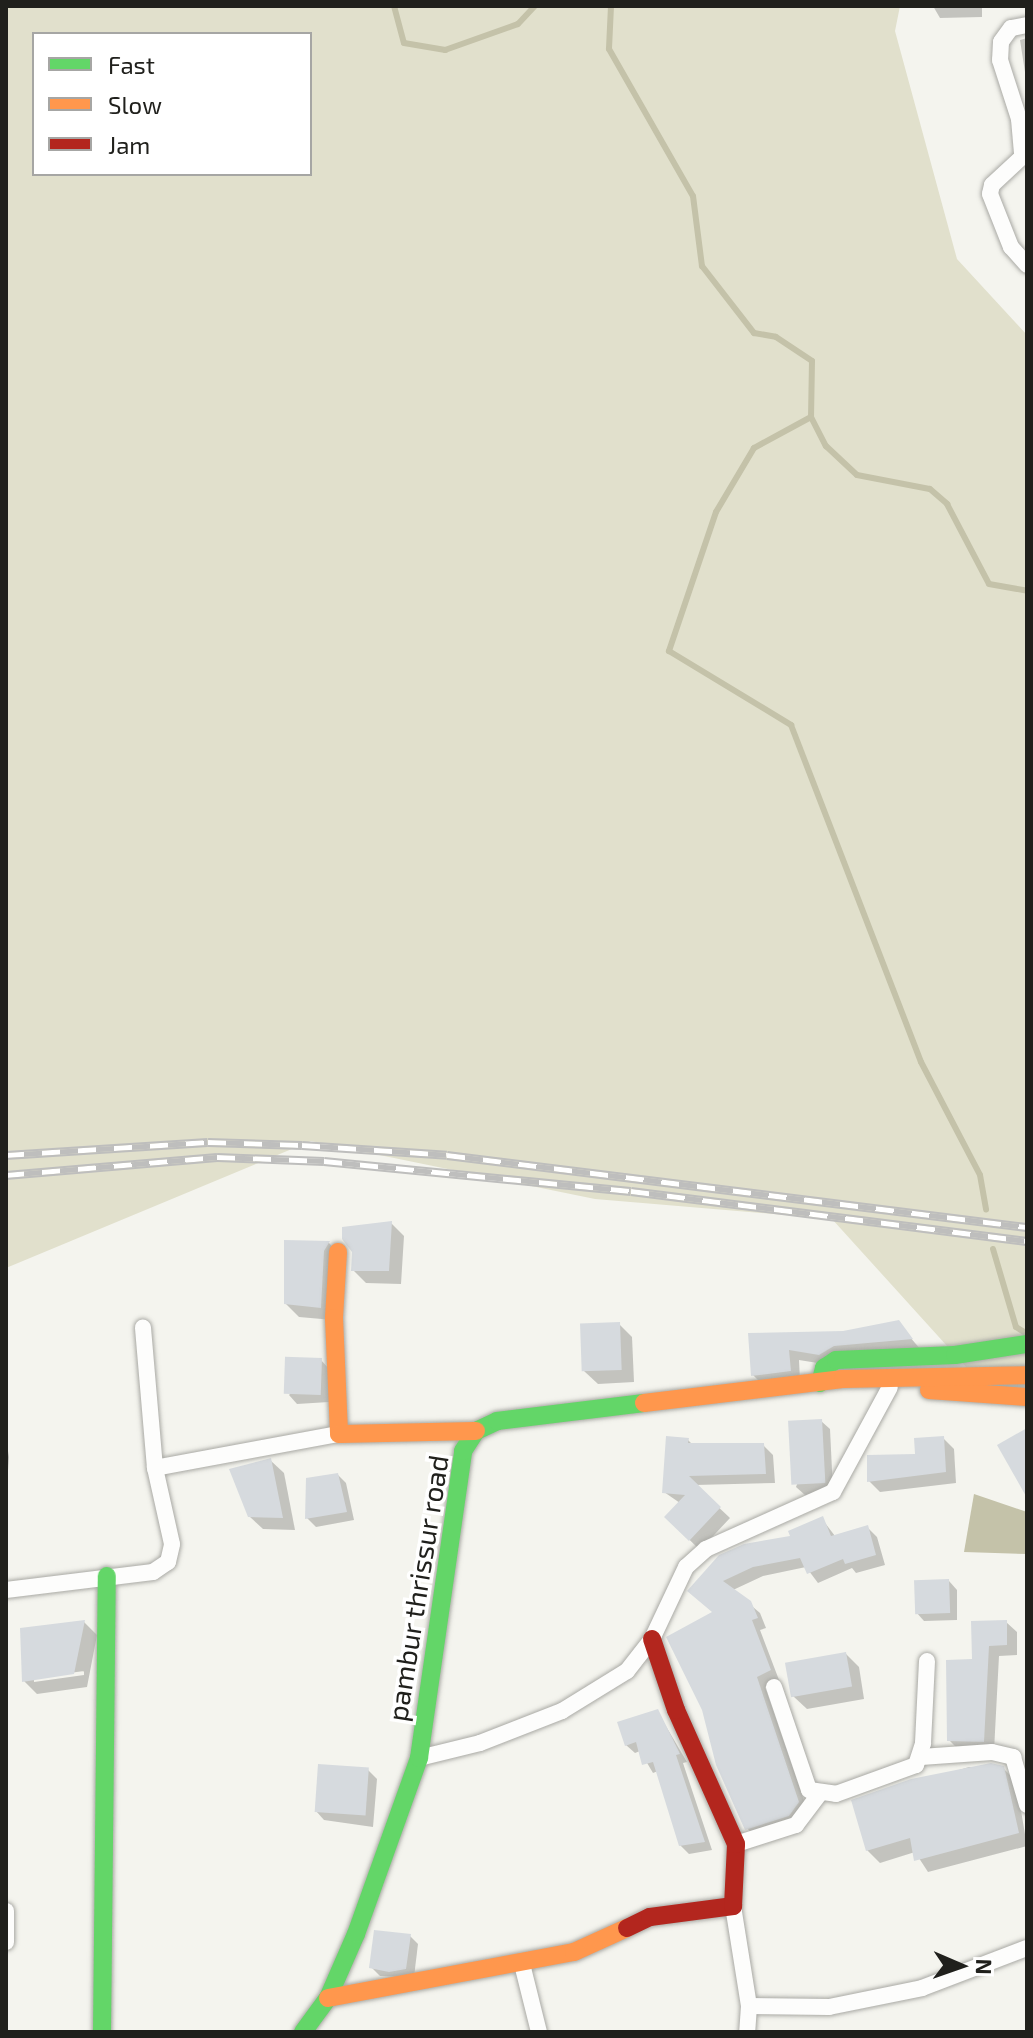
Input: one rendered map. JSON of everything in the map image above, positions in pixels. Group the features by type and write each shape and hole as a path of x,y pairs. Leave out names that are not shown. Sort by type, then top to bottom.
{"street":[{"path":"1027,25 1011,28 1001,42 1000,60 1019,119 1022,157 992,185 990,194 1011,247 1027,265"},
{"path":"338,1252 334,1318 339,1434"},
{"path":"6,1590 153,1572 168,1562 170,1532 155,1468 143,1328"},
{"path":"1027,1344 955,1355 836,1360 824,1368 820,1383 835,1393 890,1387 1027,1397"},
{"name":"pambur thrissur road","path":"303,2032 328,1998 419,1758 463,1451 476,1431 497,1421 870,1377 1027,1375"},
{"path":"419,1758 480,1743 562,1711 627,1671 652,1639 686,1567 706,1549 833,1492 890,1387"},
{"path":"155,1468 339,1434 476,1431"},
{"path":"102,2032 107,1576"},
{"path":"652,1639 676,1710 736,1844 733,1906 749,2006 747,2032"},
{"path":"921,1757 927,1661"},
{"path":"774,1687 802,1779 819,1794 836,1794 897,1775 921,1757 992,1752 1013,1757 1027,1805"},
{"path":"736,1844 796,1825 819,1794"},
{"path":"328,1998 522,1964 574,1952 650,1917 733,1906"},
{"path":"6,1911 6,1942"},
{"path":"749,2006 829,2007 922,1988 1027,1948"},
{"path":"522,1964 539,2032"}],"green space":[{"path":"6,6 900,6 895,31 957,259 1027,335 1027,1387 986,1389 832,1219 595,1199 311,1141 6,1268"}],"shaded area":[{"path":"974,1494 1027,1512 1027,1554 964,1552"}],"building":[{"path":"392,1221 389,1271 351,1271 352,1252 342,1239 342,1227"},
{"path":"284,1240 330,1241 324,1251 321,1308 284,1304"},
{"path":"899,1320 913,1339 834,1346 819,1355 789,1350 791,1371 751,1376 748,1333 843,1331"},
{"path":"620,1322 622,1370 582,1371 580,1323"},
{"path":"285,1357 322,1358 321,1395 284,1394"},
{"path":"822,1419 825,1483 791,1485 788,1421"},
{"path":"1027,1428 1027,1498 997,1445"},
{"path":"666,1436 689,1438 688,1443 764,1443 766,1474 689,1476 721,1507 689,1541 664,1517 685,1495 662,1493"},
{"path":"944,1436 946,1472 867,1482 867,1455 915,1454 914,1438"},
{"path":"271,1458 283,1518 248,1517 229,1469"},
{"path":"338,1473 347,1512 305,1519 306,1478"},
{"path":"823,1516 831,1536 868,1525 876,1555 845,1564 843,1559 807,1574 800,1558 753,1567 723,1581 751,1601 758,1618 752,1620 771,1670 757,1677 799,1802 789,1816 745,1830 716,1765 702,1710 666,1637 712,1612 687,1591 719,1555 744,1544 790,1536 788,1531"},
{"path":"949,1579 950,1613 915,1614 914,1580"},
{"path":"85,1620 74,1674 22,1682 20,1628"},
{"path":"1007,1620 1007,1645 989,1646 984,1742 947,1741 946,1660 972,1659 971,1621"},
{"path":"846,1652 852,1686 791,1697 785,1663"},
{"path":"658,1709 680,1754 676,1755 705,1842 679,1846 653,1762 642,1765 636,1742 625,1746 617,1722"},
{"path":"991,1763 1004,1766 1019,1833 914,1861 910,1838 866,1851 851,1800 911,1779"},
{"path":"318,1764 369,1768 366,1815 315,1812"},
{"path":"374,1930 411,1934 406,1969 389,1972 369,1968"}],"waterway":[{"path":"394,6 404,43 445,50 518,24 535,6"},
{"path":"611,6 609,49 693,196 702,266 754,333 776,337 812,361 811,417 826,446 857,475 930,489 947,504 989,584 1027,591"},
{"path":"811,417 754,448 716,512 669,651 791,725 921,1062 980,1175 986,1209"},
{"path":"993,1249 1016,1327 1027,1334"}],"railway":[{"path":"6,1155 208,1142 447,1155 1027,1227"},
{"path":"6,1175 217,1157 324,1161 631,1191 1027,1241"}],"traffic: fast":[{"path":"820,1383 824,1368 836,1360 955,1355 1027,1344"},
{"path":"303,2032 328,1998 356,1934 419,1758 463,1451 476,1431 497,1421 644,1403"},
{"path":"102,2032 107,1576"}],"traffic: slow":[{"path":"338,1252 334,1318 339,1434 476,1431"},
{"path":"644,1403 843,1379 1027,1375"},
{"path":"929,1390 1027,1397"},
{"path":"328,1998 574,1952 627,1928"}],"traffic: jam":[{"path":"627,1928 650,1917 733,1906 736,1844 676,1710 652,1639"}]}
